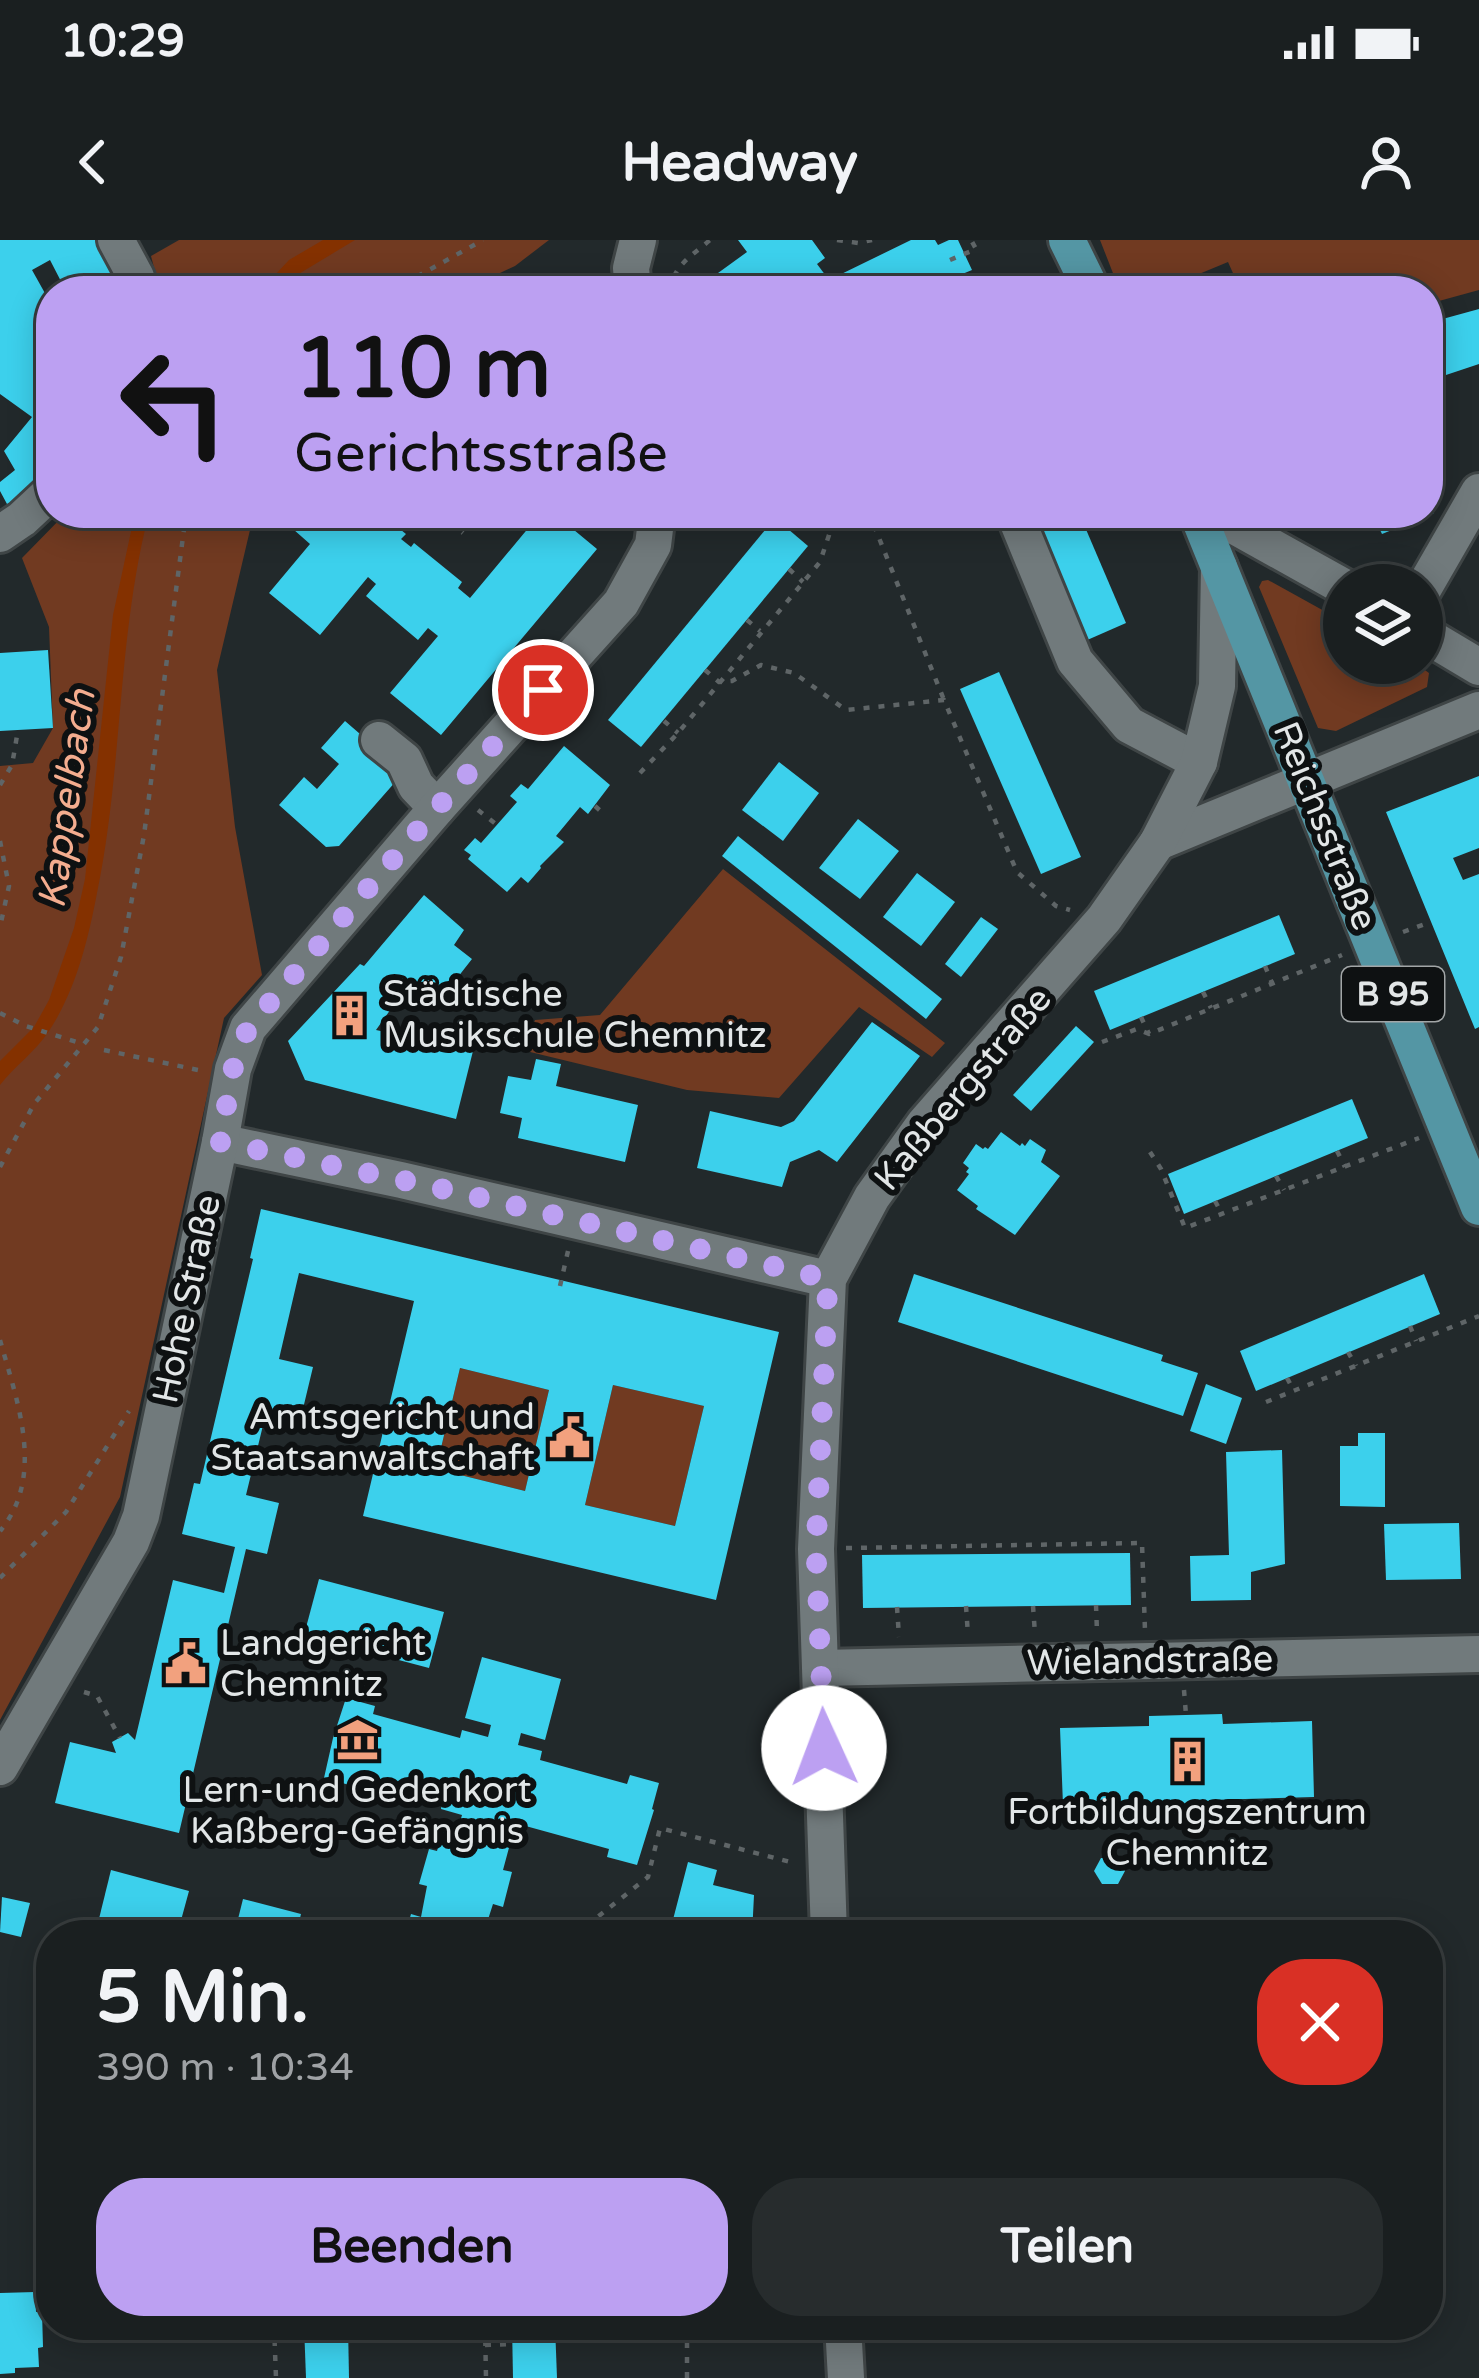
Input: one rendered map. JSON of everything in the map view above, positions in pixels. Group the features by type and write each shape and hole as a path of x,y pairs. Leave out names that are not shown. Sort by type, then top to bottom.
{"main road":[{"path":"1067,240 1085,276"},
{"name":"Reichsstraße","path":"1203,528 1479,1207"}],"street":[{"path":"116,240 135,276"},
{"path":"632,276 638,240"},
{"path":"1438,564 1479,492"},
{"path":"0,534 36,506"},
{"name":"Hohe Straße","path":"0,1767 131,1542 141,1516 231,1076 248,1028 621,603 653,544 655,528"},
{"path":"1020,528 1075,661 1130,725 1199,762"},
{"path":"1238,528 1323,575"},
{"name":"Kaßbergstraße","path":"829,1920 816,1549 828,1279 872,1197 925,1123 1104,919 1158,842 1199,762 1216,686 1219,567"},
{"path":"1443,646 1479,668"},
{"path":"1158,842 1479,710"},
{"path":"379,740 404,760 416,785 437,808"},
{"path":"220,1142 828,1279"},
{"name":"Wielandstraße","path":"821,1668 1479,1654"},
{"path":"844,2340 846,2378"}],"path":[{"path":"418,276 483,240"},
{"path":"672,276 710,240"},
{"path":"837,240 872,240"},
{"path":"950,260 976,249 971,240"},
{"path":"0,1167 34,1104 98,1027 121,958 144,835 185,528"},
{"path":"458,528 464,533"},
{"path":"640,773 679,733 820,562 831,528"},
{"path":"875,528 1017,872 1056,906 1104,919"},
{"path":"788,569 803,582"},
{"path":"747,620 760,631"},
{"path":"705,670 719,682 732,681 760,665 794,673 846,710 944,700"},
{"path":"664,721 679,733"},
{"path":"0,785 12,765 19,730"},
{"path":"595,806 605,815"},
{"path":"0,841 9,886 0,927"},
{"path":"1102,1042 1138,1029 1149,1034 1431,922"},
{"path":"1264,966 1272,983"},
{"path":"1203,992 1211,1008"},
{"path":"0,1013 83,1044"},
{"path":"1141,1017 1149,1034"},
{"path":"104,1050 231,1076"},
{"path":"1150,1152 1185,1228 1447,1127"},
{"path":"1337,1150 1345,1167"},
{"path":"1276,1176 1284,1190"},
{"path":"1215,1201 1222,1214"},
{"path":"1266,1402 1479,1316"},
{"path":"1410,1326 1416,1341"},
{"path":"0,1340 25,1425 25,1465 17,1501 0,1531"},
{"path":"1348,1352 1356,1366"},
{"path":"1287,1378 1294,1391"},
{"path":"0,1579 66,1512 141,1393 166,1394"},
{"path":"816,1549 1142,1543 1146,1661"},
{"path":"97,1696 120,1738"},
{"path":"594,1920 648,1877 660,1828 828,1872"},
{"path":"274,2340 276,2378"},
{"path":"485,2340 486,2378"},
{"path":"687,2340 687,2378"},
{"path":"485,2345 512,2344"}],"shaded area":[{"path":"179,240 549,240 494,276 156,276 151,256"},
{"path":"323,240 355,240 295,276 274,276 289,260"},
{"path":"1100,240 1479,240 1479,290 1443,300 1443,276 1234,276 1228,262 1194,276 1114,276"},
{"path":"51,528 250,528 217,670 235,827 262,975 224,1018 120,1497 0,1720 0,766 33,763 53,728 49,627 22,558"},
{"path":"132,528 146,528 131,607 112,798 90,929 58,1015 44,1038 0,1085 0,1061 34,1027 49,1000 74,928 85,879 113,615"},
{"path":"1262,581 1323,610 1323,684 1427,687 1336,731 1318,728 1259,587"},
{"path":"723,869 945,1043 932,1057 859,1007 779,1098 687,1090 526,1051 535,1020 600,1015"},
{"path":"460,1368 549,1390 525,1491 436,1469"},
{"path":"613,1385 704,1406 675,1526 585,1505"}],"building":[{"path":"0,240 105,240 124,276 58,276 50,260 32,270 36,277 36,499 14,517 0,491 0,482 15,470 4,451 32,417 0,394"},
{"path":"738,240 812,240 825,258 817,264 826,276 714,276 747,252"},
{"path":"911,240 935,240 938,245 958,240 972,270 957,276 837,276"},
{"path":"1479,309 1479,364 1443,376 1443,319"},
{"path":"292,528 399,528 406,534 401,539 411,547 414,543 462,582 458,588 470,598 528,528 572,528 597,549 441,735 390,693 438,636 428,628 418,640 366,596 376,584 368,577 320,635 269,593 310,544"},
{"path":"767,528 787,528 808,546 641,747 608,720"},
{"path":"1037,528 1085,528 1126,623 1085,641"},
{"path":"48,650 53,728 0,731 0,653"},
{"path":"999,672 1081,857 1041,874 960,689"},
{"path":"345,721 404,772 339,846 326,847 279,805 304,777 317,789 339,764 321,748"},
{"path":"564,746 610,785 588,814 580,807 556,836 564,842 528,883 521,877 507,892 468,859 471,855 464,850 475,838 481,843 517,802 510,796 521,784 528,789"},
{"path":"779,762 819,793 783,841 742,810"},
{"path":"1479,776 1479,848 1453,858 1463,880 1479,874 1479,1027 1475,1029 1386,812"},
{"path":"858,819 899,851 860,899 819,868"},
{"path":"738,836 942,999 926,1019 722,856"},
{"path":"917,873 955,902 921,946 883,917"},
{"name":"Städtische Musikschule Chemnitz","path":"424,895 464,930 454,945 472,959 436,1005 412,989 402,1002 398,999 376,1030 418,1039 422,1025 476,1039 456,1119 305,1080 288,1041 360,964 364,966"},
{"path":"1279,915 1295,954 1110,1030 1094,991"},
{"path":"981,917 998,929 961,977 945,964"},
{"path":"872,1022 920,1056 837,1162 819,1150 790,1162 782,1187 697,1168 710,1111 781,1127 794,1121"},
{"path":"1076,1026 1094,1042 1031,1111 1013,1095"},
{"path":"536,1059 561,1064 556,1086 638,1105 625,1162 518,1138 522,1118 500,1113 508,1076 531,1080"},
{"path":"1352,1099 1368,1138 1184,1214 1168,1174"},
{"path":"1001,1132 1020,1146 1030,1139 1046,1150 1041,1162 1060,1176 1015,1235 957,1190 969,1174 963,1163 976,1144 988,1149"},
{"name":"Amtsgericht und Staatsanwaltschaft","path":"261,1209 779,1332 716,1600 363,1516 414,1301 299,1273 279,1359 313,1367 301,1417 267,1409 246,1495 279,1503 267,1554 246,1549 179,1833 55,1803 70,1742 116,1753 112,1742 128,1733 135,1740 173,1580 224,1593 235,1547 182,1534 194,1483 200,1484","holes":["460,1368 549,1390 525,1491 436,1469","613,1385 704,1406 675,1526 585,1505"]},
{"path":"914,1274 1163,1355 1161,1361 1198,1373 1183,1416 898,1322"},
{"path":"1424,1274 1440,1314 1256,1391 1240,1351"},
{"path":"1206,1384 1242,1398 1226,1444 1190,1431"},
{"path":"1358,1433 1385,1433 1385,1507 1340,1506 1340,1446 1358,1446"},
{"path":"1282,1450 1285,1564 1251,1572 1251,1600 1191,1601 1190,1556 1229,1555 1226,1452"},
{"path":"1459,1523 1461,1579 1386,1580 1384,1524"},
{"path":"1130,1553 1131,1605 863,1608 862,1555"},
{"path":"319,1579 444,1612 429,1668 304,1635"},
{"path":"482,1657 561,1679 545,1740 521,1733 518,1745 542,1751 540,1760 627,1784 630,1775 659,1783 637,1865 607,1857 609,1849 522,1825 520,1831 514,1829 503,1870 512,1872 503,1907 493,1904 488,1920 409,1920 411,1914 421,1917 427,1886 419,1884 429,1849 437,1851 444,1826 458,1829 462,1815 441,1809 442,1803 355,1778 353,1786 324,1778 333,1738 346,1698 375,1706 373,1714 460,1738 462,1730 488,1737 491,1725 465,1718"},
{"name":"Fortbildungszentrum Chemnitz","path":"1222,1714 1223,1724 1312,1721 1314,1797 1209,1800 1209,1818 1169,1820 1168,1802 1063,1805 1060,1728 1149,1726 1149,1716"},
{"path":"1101,1858 1117,1858 1125,1871 1118,1884 1102,1884 1094,1871"},
{"path":"688,1862 717,1870 713,1885 754,1895 753,1920 673,1920"},
{"path":"111,1870 189,1891 181,1920 99,1920"},
{"path":"2,1897 30,1903 21,1937 0,1932"},
{"path":"243,1899 301,1914 300,1920 238,1920"},
{"path":"35,2292 36,2340 43,2340 43,2347 38,2348 39,2367 0,2374 0,2293"},
{"path":"305,2340 348,2340 349,2378 306,2378"},
{"path":"512,2340 556,2340 557,2378 513,2378"}],"place":[{"name":"Städtische Musikschule Chemnitz","path":"349,1015"},
{"name":"Amtsgericht und Staatsanwaltschaft","path":"569,1438"},
{"name":"Landgericht Chemnitz","path":"186,1664"},
{"name":"Lern-und Gedenkort Kaßberg-Gefängnis","path":"357,1740"},
{"name":"Fortbildungszentrum Chemnitz","path":"1187,1762"}],"route":[{"path":"543,690 248,1028 233,1069 220,1142 828,1279 816,1549 824,1748"}],"water label":[{"name":"Kappelbach","path":"67,799"}]}
